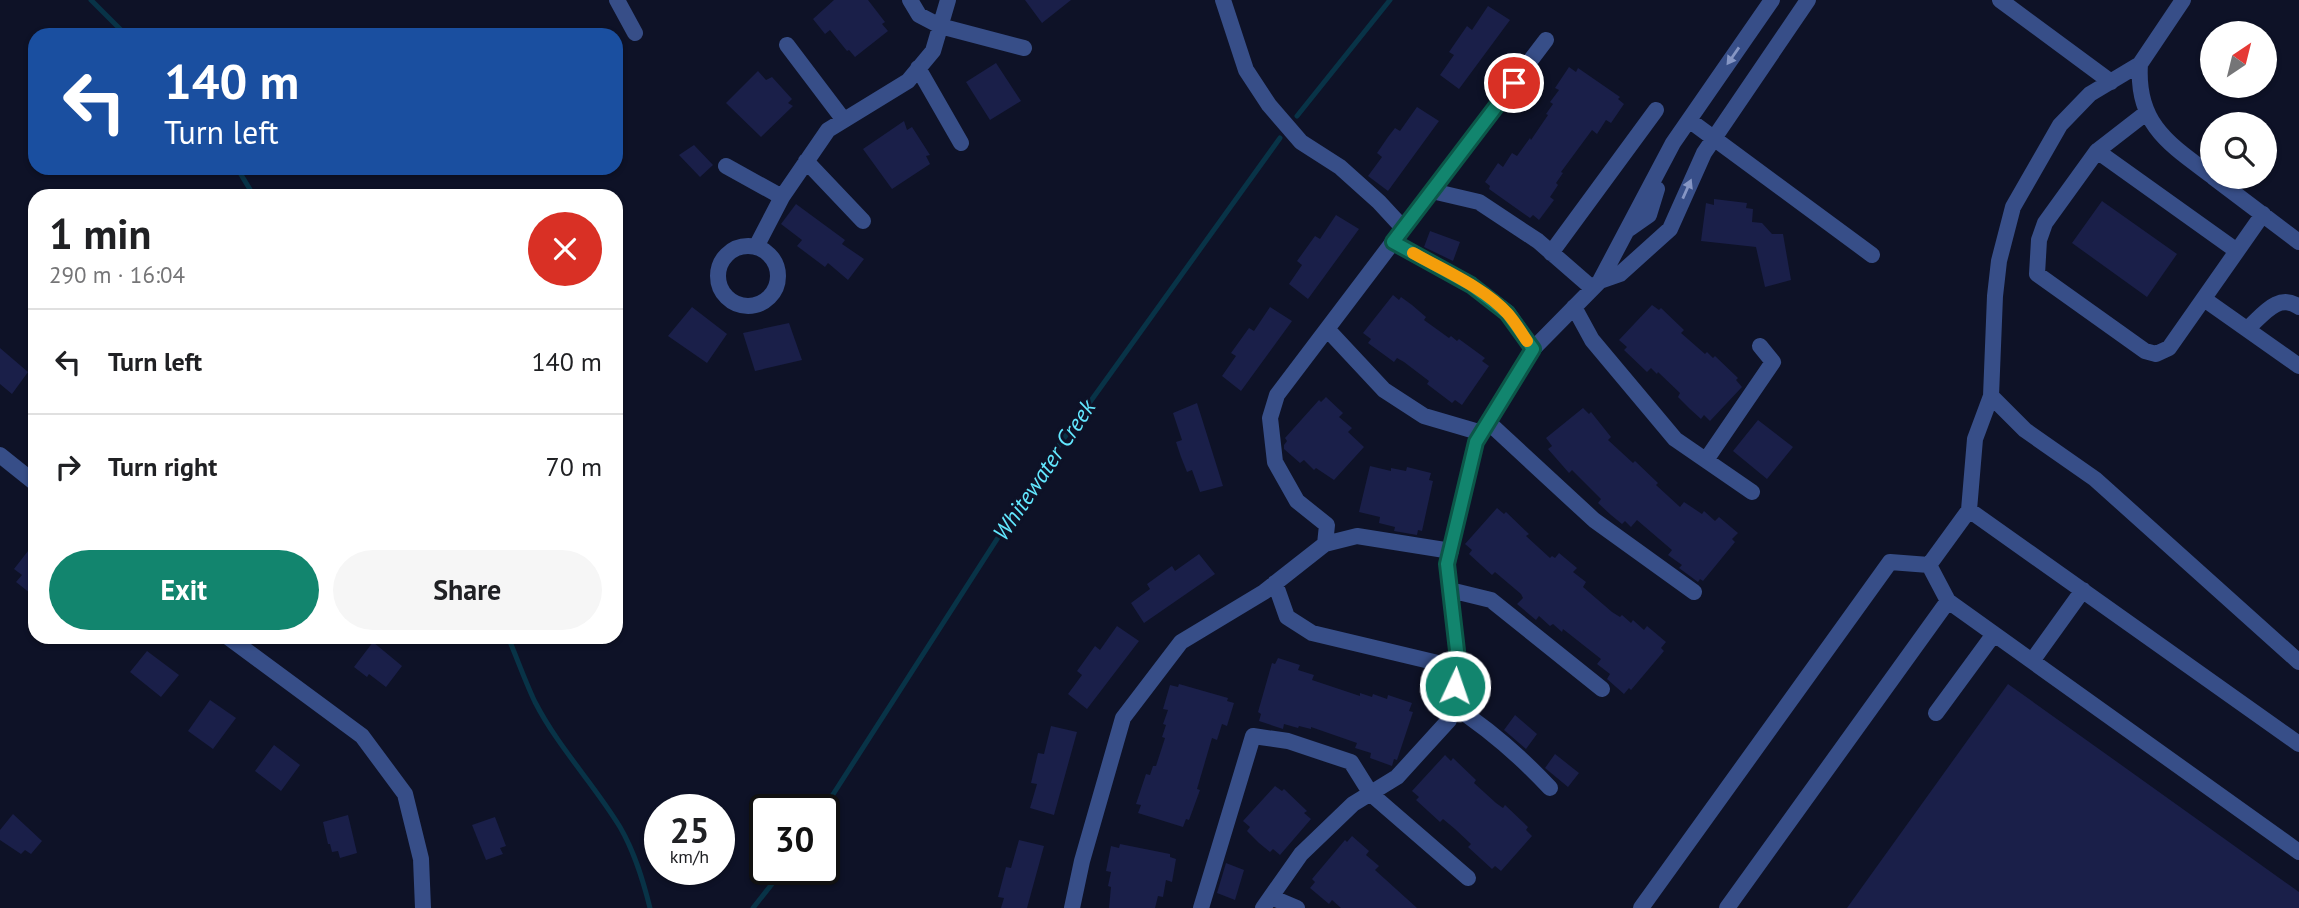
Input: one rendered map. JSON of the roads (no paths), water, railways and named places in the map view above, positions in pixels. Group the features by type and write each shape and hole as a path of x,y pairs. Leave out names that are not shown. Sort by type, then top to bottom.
{"street":[{"path":"617,0 635,33"},
{"path":"910,0 919,15 940,26 1024,48"},
{"path":"756,247 782,197 828,130 908,80 933,51 948,0"},
{"path":"1223,0 1246,70 1269,105 1301,142 1340,167 1404,229"},
{"path":"1297,908 1267,902 1301,854 1353,804 1397,777 1449,720 1459,668 1447,564 1476,442 1533,349 1596,284 1669,150 1772,0"},
{"path":"1596,284 1620,274 1670,229 1703,153 1808,0"},
{"path":"2000,0 2111,82"},
{"path":"1929,565 1969,510 1975,439 1991,396 1994,296 1999,261 2013,208 2060,125 2090,94 2140,64 2182,0"},
{"path":"1325,544 1327,525 1297,501 1275,462 1270,418 1277,395 1546,40"},
{"path":"787,46 843,120"},
{"path":"2140,64 2140,89 2146,113 2171,146 2200,167"},
{"path":"918,68 961,143"},
{"path":"1551,253 1656,110"},
{"path":"2146,113 2097,151 2045,223 2039,240 2038,274 2145,351 2156,354 2169,348 2263,214"},
{"path":"1689,120 1872,255"},
{"path":"1626,231 1649,215 1669,150"},
{"path":"2097,151 2237,251"},
{"path":"806,161 863,221"},
{"path":"726,166 782,197"},
{"path":"2230,189 2299,242"},
{"path":"1432,191 1479,202 1596,284"},
{"path":"1649,215 1670,229"},
{"path":"1393,242 1471,285 1507,313 1533,349"},
{"path":"2204,299 2299,366"},
{"path":"2247,329 2280,301 2290,301 2299,307"},
{"path":"1574,307 1592,340 1675,439 1752,492"},
{"path":"1327,329 1384,390 1424,416 1485,428 1594,520 1694,592"},
{"path":"1706,460 1773,362 1760,346"},
{"path":"1991,396 2025,430 2095,479 2299,662"},
{"path":"0,455 28,477"},
{"path":"1969,510 2299,744"},
{"path":"1072,908 1082,861 1123,718 1181,642 1275,583 1325,544 1357,536 1451,551"},
{"path":"1641,908 1890,562 1929,565"},
{"path":"1929,565 1948,601 2299,852"},
{"path":"1275,583 1287,617 1312,633 1459,668"},
{"path":"1450,590 1491,600 1602,689"},
{"path":"2032,661 2083,590"},
{"path":"1727,908 1948,601"},
{"path":"1936,713 1994,634"},
{"path":"238,644 362,736 405,794 421,859 423,908"},
{"path":"1452,705 1514,751 1550,788"},
{"path":"1201,908 1253,736 1288,740 1352,762 1371,794 1468,878"}],"waterway":[{"path":"91,0 119,28"},
{"name":"Whitewater Creek","path":"1297,116 1390,0"},
{"name":"Whitewater Creek","path":"833,794 1044,466 1280,138"},
{"path":"241,175 250,189"},
{"path":"511,644 544,719 610,811 625,837 638,867 650,908"},
{"name":"Whitewater Creek","path":"753,908 771,885"}]}
